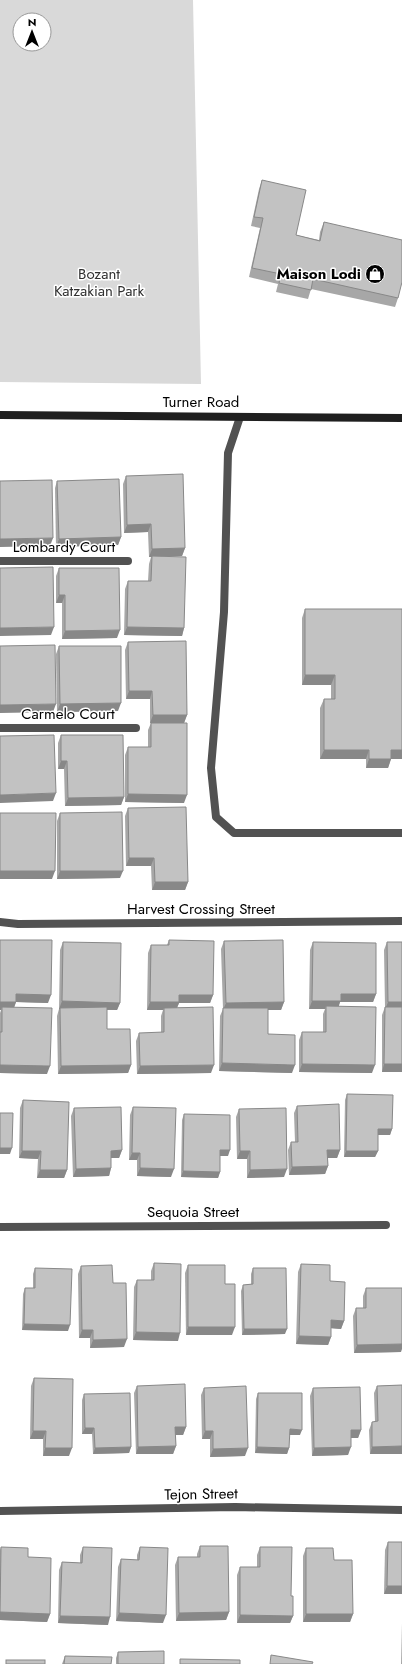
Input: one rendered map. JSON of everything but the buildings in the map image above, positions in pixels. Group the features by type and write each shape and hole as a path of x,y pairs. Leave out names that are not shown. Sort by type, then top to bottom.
{"main road":[{"name":"Turner Road","path":"0,415 402,418"}],"street":[{"path":"240,416 228,454 224,612 211,768 216,817 234,833 402,833"},
{"name":"Lombardy Court","path":"0,561 128,561"},
{"name":"Carmelo Court","path":"0,728 136,728"},
{"name":"Harvest Crossing Street","path":"0,922 26,924 402,921"},
{"name":"Sequoia Street","path":"0,1227 386,1225"},
{"name":"Tejon Street","path":"0,1511 235,1507 402,1510"}],"green space":[{"name":"Bozant Katzakian Park","path":"0,0 193,0 201,384 0,382"}],"place":[{"name":"Maison Lodi","path":"375,274"}]}
